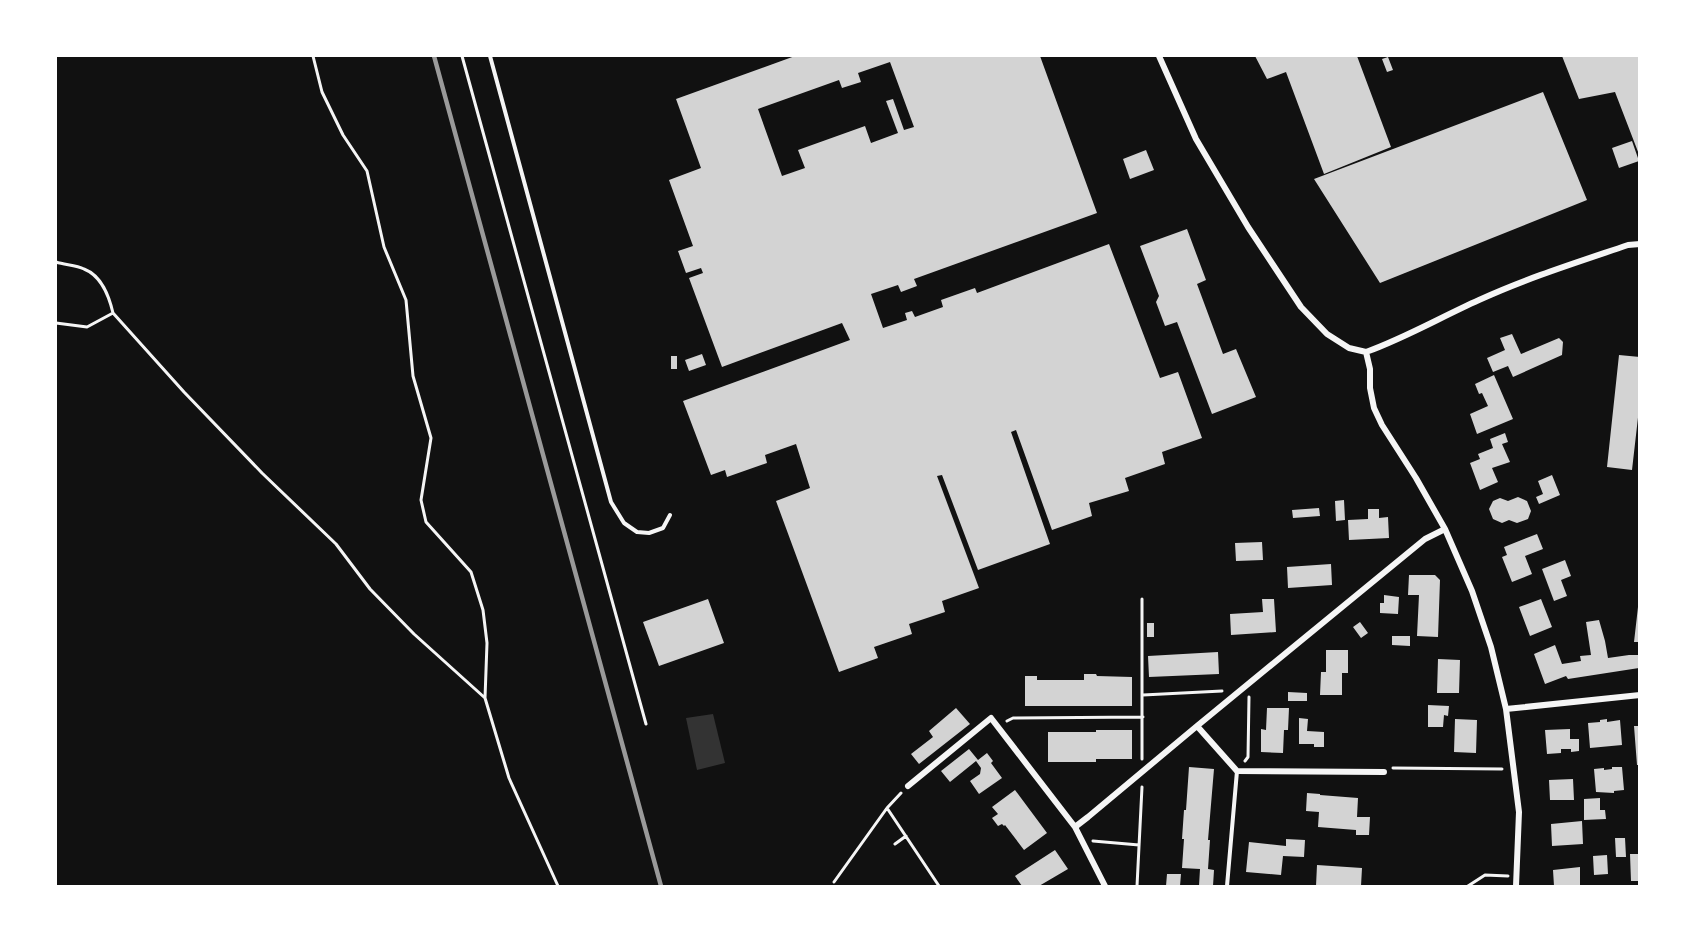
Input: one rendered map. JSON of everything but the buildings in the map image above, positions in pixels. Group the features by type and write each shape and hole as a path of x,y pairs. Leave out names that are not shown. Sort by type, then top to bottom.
{"street":[{"path":"1159,56 1196,139 1248,226 1301,307 1327,334 1349,348 1366,352 1389,344 1480,299 1539,275 1628,245 1640,244"},
{"path":"1366,352 1374,408 1445,529 1472,591 1491,647 1506,709 1519,812 1516,886"},
{"path":"1075,827 1425,539 1445,529"},
{"path":"1506,709 1640,695"},
{"path":"908,786 991,718 1075,827 1105,886"},
{"path":"1197,726 1237,771 1384,772"}],"lane":[{"path":"490,56 611,502 624,523 637,532 649,533 663,528 670,515"},
{"path":"1227,886 1237,771"}],"path":[{"path":"313,56 322,92 342,135 367,171 384,247 406,300 413,376 431,438 421,500 426,522 471,573 483,610 487,643 485,698 509,778 558,886"},
{"path":"462,56 646,724"},
{"path":"56,262 86,269 103,284 111,300 113,313 184,392 238,449 336,544 370,589 414,634 485,698"},
{"path":"56,323 87,327 113,313"},
{"path":"1137,886 1143,717 1142,599"},
{"path":"1237,771 1248,758 1249,683"},
{"path":"1143,695 1230,690"},
{"path":"998,727 1012,718 1143,717"},
{"path":"1384,772 1393,768 1502,770"},
{"path":"834,882 887,808 908,786"},
{"path":"887,808 939,886"},
{"path":"895,844 906,836"},
{"path":"1082,840 1139,845"},
{"path":"1468,886 1485,875 1504,876"}],"shaded area":[{"path":"713,714 725,763 697,770 686,718"}],"railway":[{"path":"434,56 661,886"}]}
